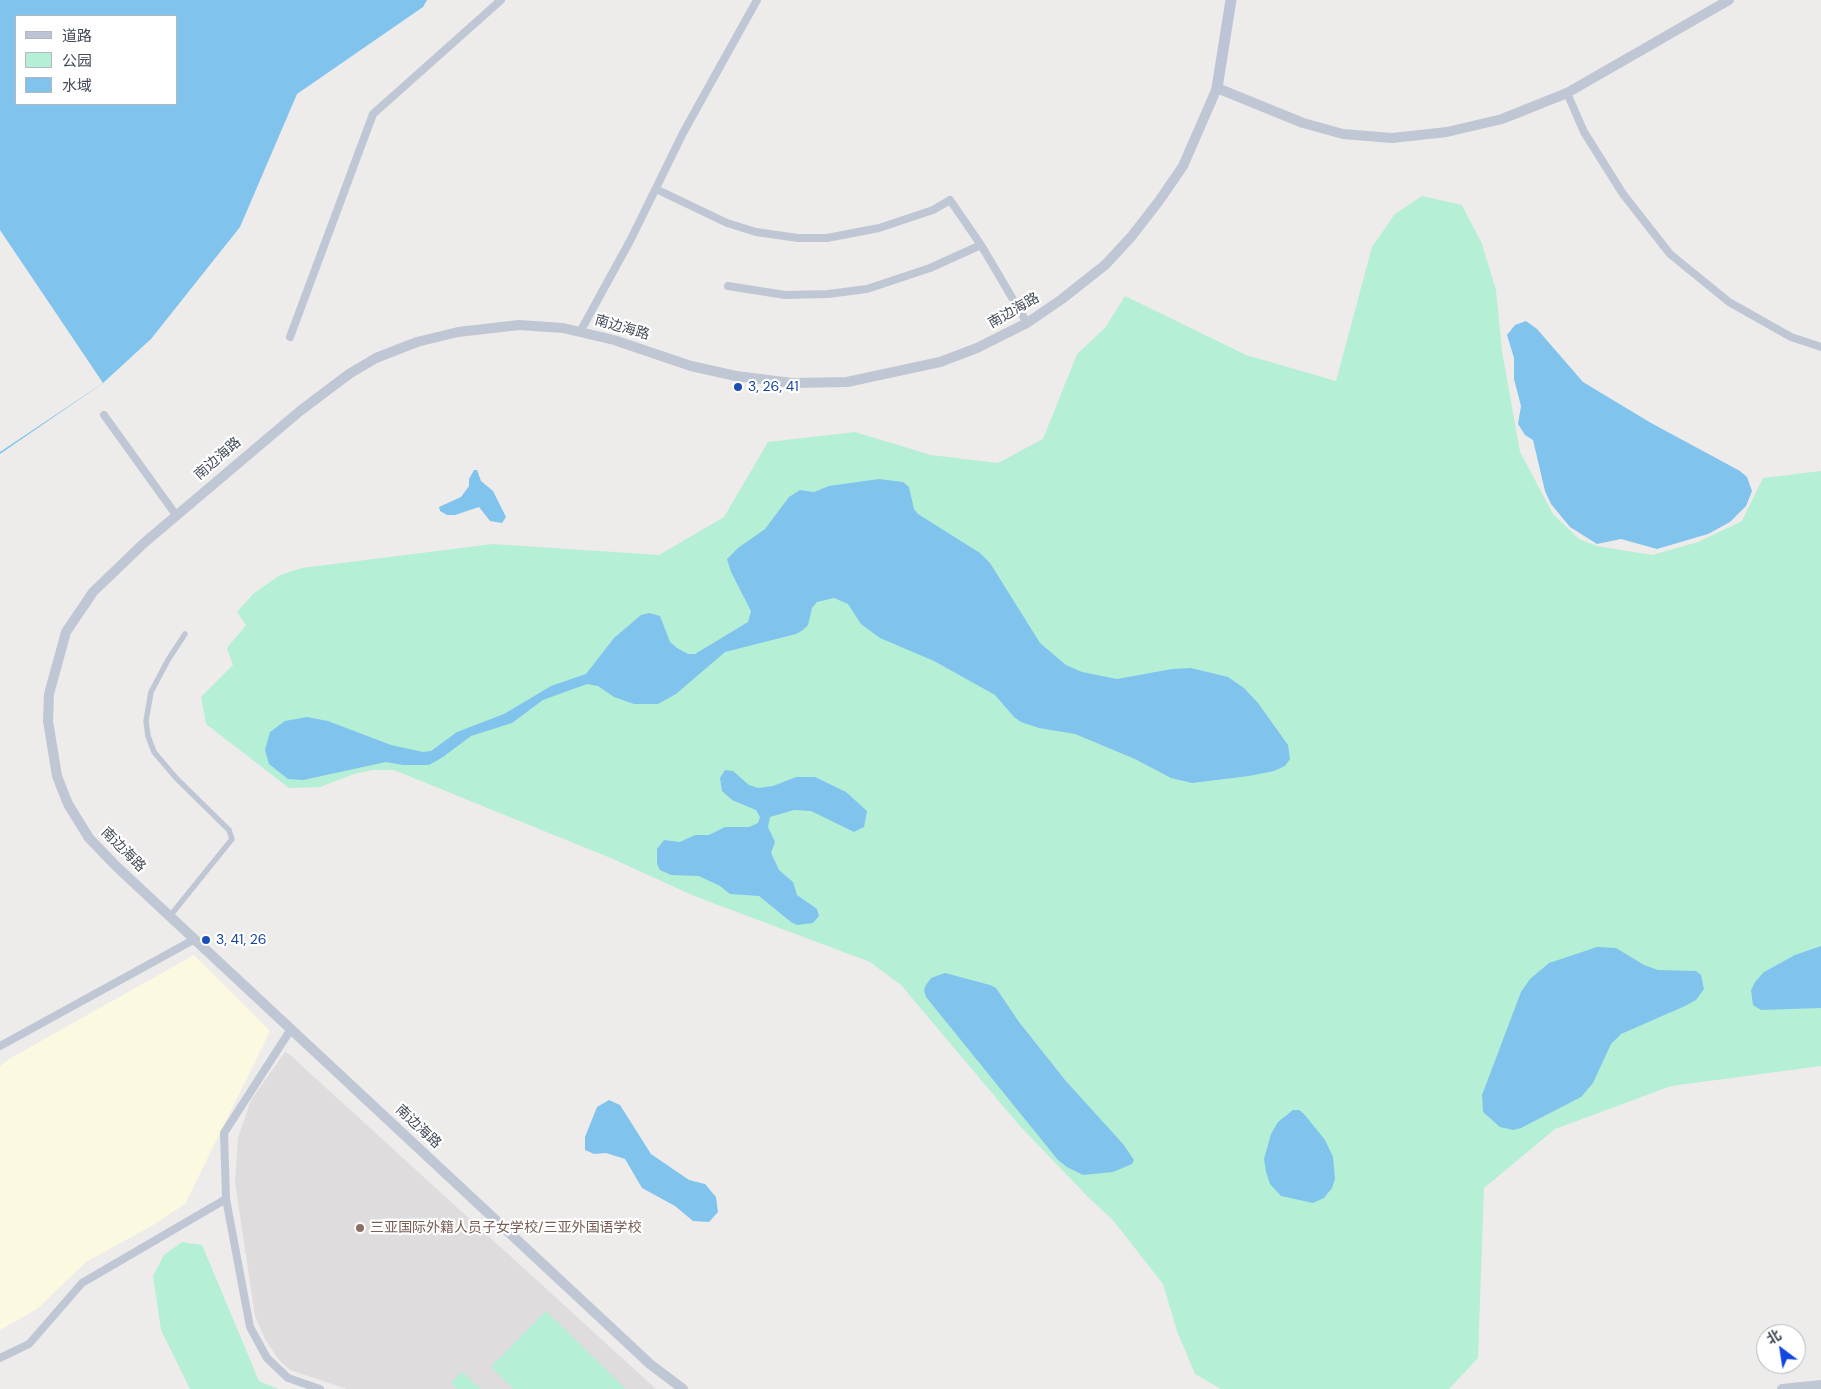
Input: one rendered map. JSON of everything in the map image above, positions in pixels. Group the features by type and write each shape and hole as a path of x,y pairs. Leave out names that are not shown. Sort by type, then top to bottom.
{"main road":[{"name":"南边海路","path":"1217,88 1231,0"}],"street":[{"path":"290,337 374,114 501,0"},
{"path":"580,332 632,239 683,133 757,0"},
{"path":"1217,88 1303,123 1343,134 1392,138 1447,132 1502,119 1567,93 1728,0"},
{"name":"南边海路","path":"683,1389 650,1364 117,867 89,838 68,804 57,776 48,721 49,694 66,632 93,592 176,515 300,411 349,374 376,358 417,342 467,331 520,325 563,328 614,340 691,366 736,376 792,383 838,383 897,373 940,362 977,348 1027,323 1062,299 1105,265 1131,238 1182,166 1217,88"},
{"path":"1567,93 1584,132 1623,194 1670,254 1729,302 1790,337 1821,347"},
{"path":"656,189 727,223 756,232 798,238 827,238 879,228 933,210 950,200 981,245 1027,323"},
{"path":"728,286 785,295 828,294 867,288 930,268 981,245"},
{"path":"104,415 176,515"},
{"path":"170,916 232,839 229,830 177,779 154,752 148,736 146,721 151,692 168,660 185,634"},
{"path":"0,1046 195,939"},
{"path":"291,1030 224,1133 226,1199 250,1327 267,1358 288,1378 320,1389"},
{"path":"0,1358 29,1344 82,1283 226,1199"},
{"path":"1782,1389 1821,1385"}],"shaded area":[{"path":"194,955 270,1031 185,1204 153,1225 86,1262 37,1309 0,1330 0,1066 9,1059"},
{"name":"三亚国际外籍人员子女学校/三亚外国语学校","path":"285,1052 656,1389 347,1389 290,1370 279,1360 265,1339 255,1316 235,1182 238,1138 251,1100"}],"green space":[{"path":"1422,196 1462,205 1482,244 1496,290 1502,351 1520,452 1553,514 1579,539 1597,546 1652,555 1698,542 1742,521 1763,478 1821,471 1821,1066 1671,1086 1555,1129 1484,1188 1478,1358 1449,1389 1221,1389 1195,1374 1177,1331 1163,1284 1112,1219 1089,1198 1019,1125 901,985 870,962 694,896 613,859 394,770 372,770 354,774 320,787 289,788 206,724 201,697 233,665 227,648 246,625 237,612 253,594 280,575 302,568 493,544 659,555 724,517 768,442 855,432 931,455 998,463 1043,439 1077,354 1105,328 1125,296 1246,355 1336,381 1372,247 1395,214"},
{"path":"182,1242 202,1245 259,1381 278,1389 190,1389 161,1330 153,1276 164,1255"},
{"path":"546,1311 626,1389 514,1389 491,1367"},
{"path":"462,1372 481,1389 458,1389 451,1383"}],"water":[{"path":"0,0 427,0 423,7 297,94 240,227 151,339 103,383 0,454"},
{"path":"1526,321 1537,329 1583,382 1651,423 1740,471 1747,477 1752,491 1746,506 1730,522 1708,534 1657,549 1621,539 1597,544 1570,527 1551,504 1545,491 1533,440 1525,435 1518,424 1521,406 1514,379 1514,358 1507,335 1515,325"},
{"path":"474,470 477,470 481,481 493,491 506,517 502,523 490,521 479,507 455,515 447,515 440,511 439,507 461,497 469,486 469,479"},
{"path":"879,479 903,482 909,487 914,509 918,514 980,553 990,563 1040,643 1066,665 1082,672 1117,679 1172,669 1191,668 1228,677 1244,688 1258,703 1288,745 1290,759 1285,766 1274,771 1249,776 1192,783 1171,778 1135,759 1075,734 1039,728 1021,722 1014,717 995,695 934,661 880,638 861,624 848,604 834,598 817,602 812,608 808,625 803,630 796,634 725,652 676,694 658,704 634,704 614,697 598,686 587,684 543,700 512,723 471,736 429,765 403,765 386,762 303,780 288,779 269,764 265,750 270,732 285,721 307,717 328,721 391,745 423,752 431,751 457,732 504,714 551,686 586,674 614,638 641,615 649,613 660,616 670,642 688,654 695,654 748,622 751,611 731,572 727,559 738,548 765,529 789,497 800,490 814,492 829,486"},
{"path":"725,770 733,771 749,785 758,788 773,786 796,777 815,777 846,792 867,811 864,827 854,832 811,811 794,810 770,817 768,827 775,842 771,853 779,870 793,882 797,895 817,909 819,916 813,923 797,925 791,922 759,896 730,894 720,886 699,876 671,875 660,870 657,864 657,849 664,840 680,842 695,835 709,835 725,827 749,827 758,823 760,817 756,810 732,800 722,791 720,778"},
{"path":"1821,946 1821,1008 1761,1010 1753,1005 1751,990 1764,972 1795,955"},
{"path":"1597,947 1616,948 1644,965 1658,970 1696,971 1701,975 1704,989 1696,1000 1685,1006 1621,1034 1611,1044 1593,1083 1581,1097 1521,1128 1513,1130 1500,1127 1483,1112 1482,1095 1521,992 1530,979 1549,963"},
{"path":"945,973 996,988 1019,1022 1065,1080 1123,1144 1134,1160 1132,1164 1113,1172 1083,1175 1058,1160 926,997 924,990 931,978"},
{"path":"609,1100 620,1105 651,1154 689,1180 705,1184 716,1197 718,1212 709,1222 693,1221 675,1206 642,1188 625,1159 606,1153 594,1154 585,1150 585,1137 597,1107"},
{"path":"1293,1110 1299,1110 1304,1114 1325,1140 1333,1157 1335,1179 1332,1188 1324,1198 1313,1203 1281,1196 1270,1184 1266,1172 1264,1159 1271,1134 1278,1122"}],"pier":[{"path":"0,230 103,383 0,452"}],"place":[{"name":"3, 26, 41","path":"738,387"},
{"name":"3, 41, 26","path":"206,940"},
{"name":"三亚国际外籍人员子女学校/三亚外国语学校","path":"360,1228"}]}
